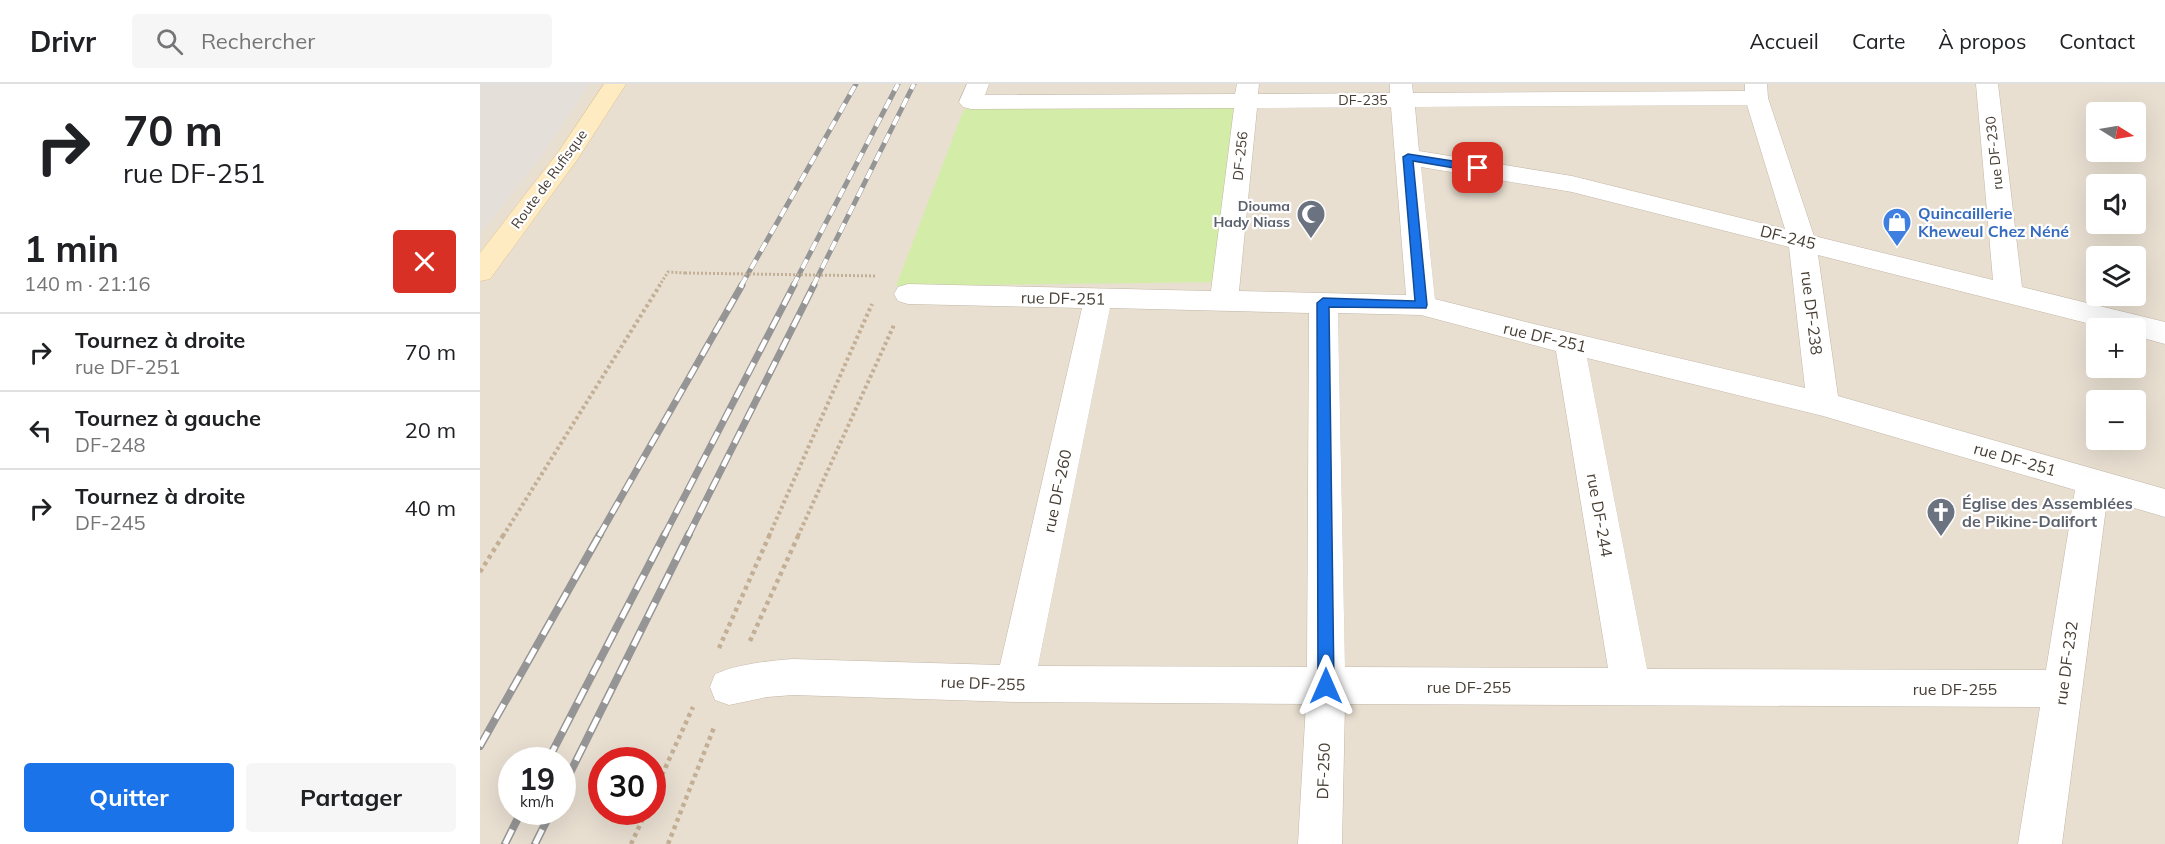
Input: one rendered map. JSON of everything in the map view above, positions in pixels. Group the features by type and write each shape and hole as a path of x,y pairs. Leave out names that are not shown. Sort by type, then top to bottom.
{"main road":[{"name":"Route de Rufisque","path":"480,272 568,155 615,84"}],"street":[{"name":"rue DF-230","path":"1987,84 2008,293"},
{"name":"DF-235","path":"974,93 1756,91"},
{"name":"rue DF-238","path":"1756,91 1802,240 1823,404"},
{"name":"DF-256","path":"1224,300 1247,92"},
{"path":"1402,92 1421,305"},
{"name":"DF-245","path":"1408,157 1572,184 2165,333"},
{"name":"rue DF-251","path":"896,285 1098,298 1421,305 1534,335 1823,404 2165,503"},
{"name":"rue DF-260","path":"1015,684 1098,298"},
{"name":"DF-250","path":"1320,844 1326,686 1323,303"},
{"name":"rue DF-244","path":"1569,342 1631,687"},
{"name":"rue DF-232","path":"2040,844 2093,481"},
{"name":"rue DF-255","path":"714,681 793,677 1015,684 2062,689"}],"path":[{"path":"480,572 668,272 877,276 896,285 714,681 666,771"},
{"path":"668,844 714,681 876,297"},
{"path":"632,844 640,825"}],"shaded area":[{"path":"480,84 2165,84 2165,844 480,844"},
{"path":"480,84 590,84 542,156 480,234"}],"green space":[{"path":"1237,106 1226,282 896,286 964,109"}],"railway":[{"path":"741,286 856,84"},
{"path":"793,286 898,84"},
{"path":"813,286 914,84"},
{"path":"599,536 742,285"},
{"path":"664,536 794,285"},
{"path":"688,535 814,285"},
{"path":"480,746 600,534"},
{"path":"555,747 665,534"},
{"path":"576,761 688,535"},
{"path":"505,844 514,825"},
{"path":"535,844 544,825"}],"place":[{"name":"Diouma Hady Niass","path":"1311,240"},
{"name":"Quincaillerie Kheweul Chez Néné","path":"1897,248"},
{"name":"Église des Assemblées de Pikine-Dalifort","path":"1941,538"}],"route":[{"path":"1326,686 1323,303 1421,305 1408,157 1478,168"}]}
